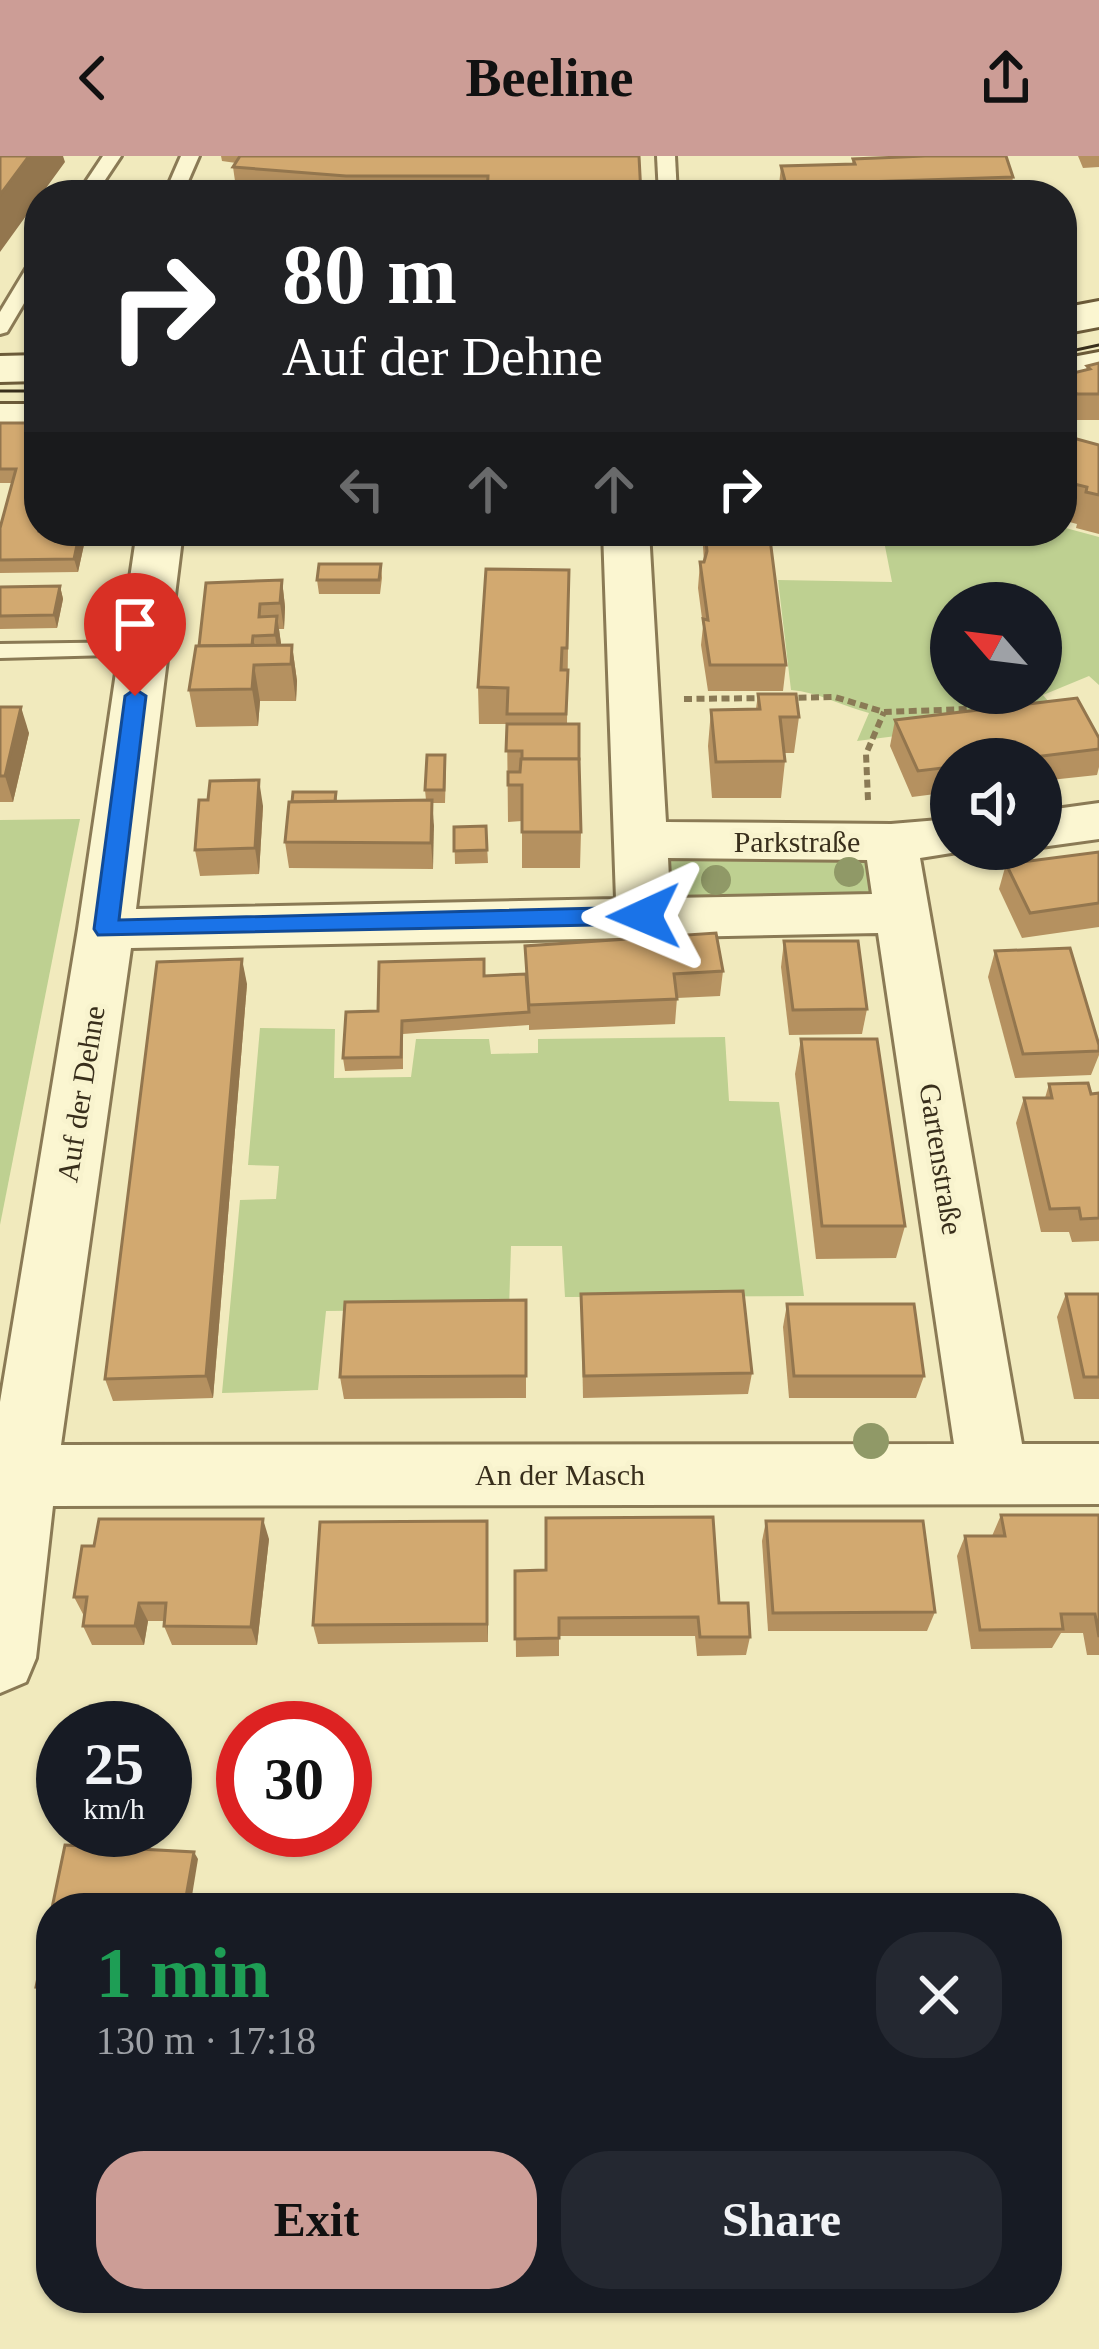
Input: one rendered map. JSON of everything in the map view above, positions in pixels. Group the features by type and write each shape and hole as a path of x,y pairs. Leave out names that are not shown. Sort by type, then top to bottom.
{"street":[{"name":"Auf der Dehne","path":"0,1658 22,1476 106,929 158,546"},
{"path":"627,546 644,916"},
{"path":"1062,826 1099,821"},
{"name":"Parkstraße","path":"642,841 930,839"},
{"name":"Gartenstraße","path":"885,842 994,1475"},
{"path":"106,929 900,913"},
{"name":"An der Masch","path":"22,1476 1099,1474"}],"lane":[{"path":"0,328 24,288"},
{"path":"0,651 141,649"}],"path":[{"path":"634,699 835,697 884,712 930,711"},
{"path":"884,712 864,744 861,766 885,842"}],"green space":[{"path":"1077,531 1099,537 1099,685 1089,676 1062,687 1062,582 930,582 930,714 1060,715 857,741 869,713 791,690 778,580 892,582 885,546 1077,546"},
{"path":"80,819 0,1225 0,820"},
{"path":"654,850 876,852 883,900 657,905"},
{"path":"260,1028 335,1029 334,1078 411,1077 416,1039 489,1039 491,1054 538,1053 538,1039 725,1037 729,1101 779,1102 804,1296 565,1297 562,1246 511,1246 509,1309 326,1311 318,1390 222,1393 240,1200 276,1199 279,1166 248,1165"}],"building":[{"path":"0,156 29,156 0,195"},
{"path":"240,156 639,156 640,180 346,176 233,167"},
{"path":"1006,156 1013,177 785,180 781,166 855,164 853,159"},
{"path":"1099,363 1099,394 1077,394 1077,372 1090,369 1087,366"},
{"path":"0,423 24,423 24,546 77,546 74,559 0,560 0,528 16,469 0,469"},
{"path":"1077,439 1099,445 1099,495 1086,492 1087,487 1077,485"},
{"path":"706,546 771,546 786,665 710,665 700,562"},
{"path":"319,564 381,564 379,580 317,580"},
{"path":"486,569 569,570 567,648 562,648 561,670 568,670 566,714 507,714 508,688 478,687"},
{"path":"282,580 280,603 260,604 259,617 277,616 275,635 253,636 252,645 199,646 206,583"},
{"path":"60,586 54,615 0,616 0,587"},
{"path":"292,645 291,664 254,665 252,689 189,690 196,646"},
{"path":"758,694 796,694 799,717 780,717 785,761 716,762 711,710 760,709"},
{"path":"1077,698 1099,738 1099,749 1062,754 1062,738 930,738 930,770 918,771 895,720 945,714 1062,714 1062,700"},
{"path":"0,707 21,707 5,776 0,776"},
{"path":"507,724 579,724 579,759 522,759 522,751 506,751"},
{"path":"427,755 445,755 444,790 425,790"},
{"path":"521,759 579,759 581,832 522,832 522,785 508,785 508,772 520,772"},
{"path":"259,780 255,848 195,850 199,800 208,800 210,781"},
{"path":"293,792 336,792 335,801 292,802"},
{"path":"432,800 431,843 285,842 289,802"},
{"path":"486,826 487,850 454,851 454,827"},
{"path":"1099,852 1099,903 1030,913 1009,870 1062,870 1062,857"},
{"path":"716,933 723,971 674,974 677,999 529,1005 525,946"},
{"path":"784,941 858,941 867,1009 793,1010"},
{"path":"1070,948 1099,1051 1023,1054 995,951"},
{"path":"242,959 206,1376 105,1379 157,962"},
{"path":"484,959 484,976 526,974 529,1012 402,1021 401,1057 343,1058 346,1012 378,1011 379,962"},
{"path":"801,1039 877,1039 905,1226 822,1226"},
{"path":"1088,1083 1091,1094 1099,1093 1099,1218 1081,1219 1079,1208 1050,1209 1024,1098 1052,1098 1049,1084"},
{"path":"743,1291 752,1373 584,1376 581,1294"},
{"path":"1066,1294 1099,1294 1099,1377 1084,1377"},
{"path":"526,1300 526,1376 340,1377 345,1302"},
{"path":"787,1304 914,1304 924,1376 794,1376"},
{"path":"1001,1515 1099,1515 1099,1637 1095,1614 1061,1614 1063,1629 980,1630 965,1536 1005,1536"},
{"path":"713,1517 719,1603 748,1603 750,1637 700,1637 698,1617 559,1618 559,1638 515,1639 515,1571 546,1570 546,1518"},
{"path":"99,1519 263,1519 251,1627 164,1626 166,1603 139,1603 135,1626 83,1626 87,1597 74,1597 82,1546 94,1546"},
{"path":"487,1521 487,1624 313,1625 320,1522"},
{"path":"766,1521 923,1521 935,1612 773,1613"},
{"path":"194,1852 187,1893 55,1893 63,1857 192,1857"}],"tram line":[{"path":"1077,350 1099,345"},
{"path":"0,391 24,391"}],"route":[{"path":"135,696 106,929 644,916"}]}
